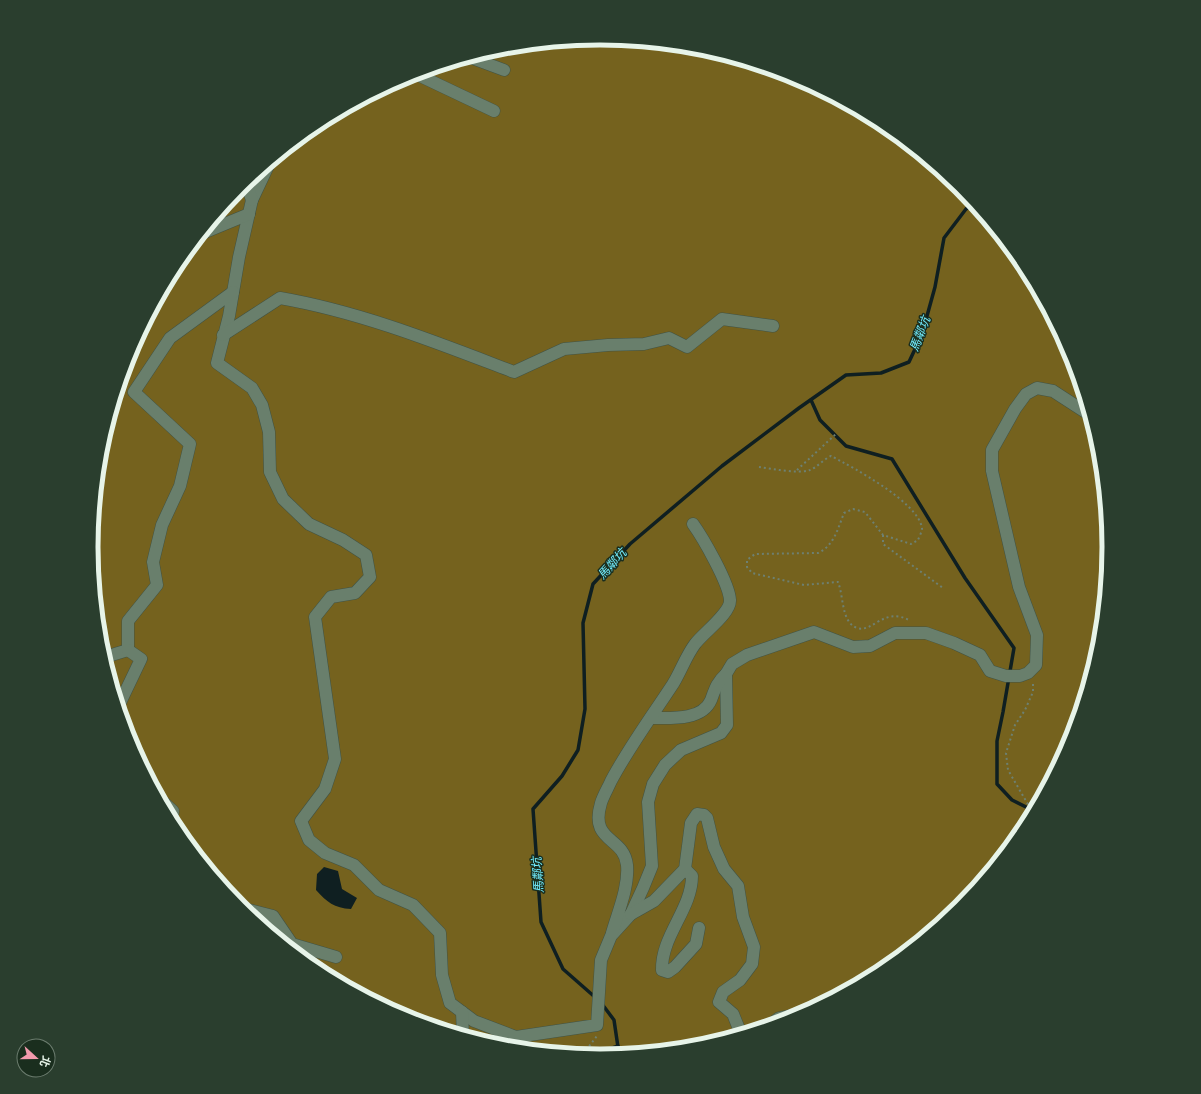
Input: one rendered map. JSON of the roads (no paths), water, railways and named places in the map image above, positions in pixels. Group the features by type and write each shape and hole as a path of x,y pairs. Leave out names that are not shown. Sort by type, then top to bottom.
{"street":[{"path":"478,60 504,70"},
{"path":"423,78 494,112"},
{"path":"263,176 252,200 229,316 217,362 252,388 262,405 269,432 270,472 283,499 309,524 343,540 366,555 370,577 355,593 331,597 315,618 335,759 325,789 301,821 309,840 325,853 354,865 379,890 413,905 440,933 442,975 450,1003 474,1021 516,1037 597,1025 601,960 611,936 626,881 627,864 622,851 600,831 598,818 601,802 622,760 674,682 695,644 727,609 730,601 728,589 700,534 693,524"},
{"path":"249,190 252,200"},
{"path":"212,229 249,214"},
{"path":"128,650 128,621 156,585 153,562 162,525 180,486 190,444 134,392 170,338 233,292"},
{"path":"223,335 280,298 307,302 393,327 514,372 564,348 644,344 669,338 687,347 722,319 773,326"},
{"path":"650,718 680,717 702,712 710,702 718,681 726,674 732,664 747,655 814,632 853,647 870,646 895,633 926,633 954,643 980,655 990,671 1006,676 1020,676 1028,673 1036,665 1037,635 1019,587 992,471 992,450 1015,409 1026,394 1037,388 1053,391 1083,410"},
{"path":"111,655 128,650"},
{"path":"122,698 140,659 128,650"},
{"path":"611,936 631,914 652,866 648,802 653,784 664,765 681,750 721,733 726,725 726,674"},
{"path":"631,914 654,901 685,869 691,823 697,814 704,815 707,818 714,848 724,869 738,886 743,917 754,947 752,964 740,980 723,992 719,1002 733,1014 739,1029"},
{"path":"685,869 692,876 692,888 668,940 662,963 662,970 668,972 675,968 696,944 699,928"},
{"path":"257,912 273,916 290,940"},
{"path":"295,945 336,957"},
{"path":"462,1012 463,1029"}],"waterway":[{"name":"馬鄰坑","path":"596,998 563,969 541,922 533,809 562,776 578,750 585,709 583,623 593,584 630,544 722,466 799,408 846,375 881,373 909,362 922,334 935,287 944,238 969,207"},
{"path":"811,400 820,420 846,446 892,459 965,578 1014,648 997,741 997,784 1012,800 1029,808"},
{"name":"馬鄰坑","path":"602,1004 614,1020 618,1048"},
{"path":"611,1049 618,1046"}]}
